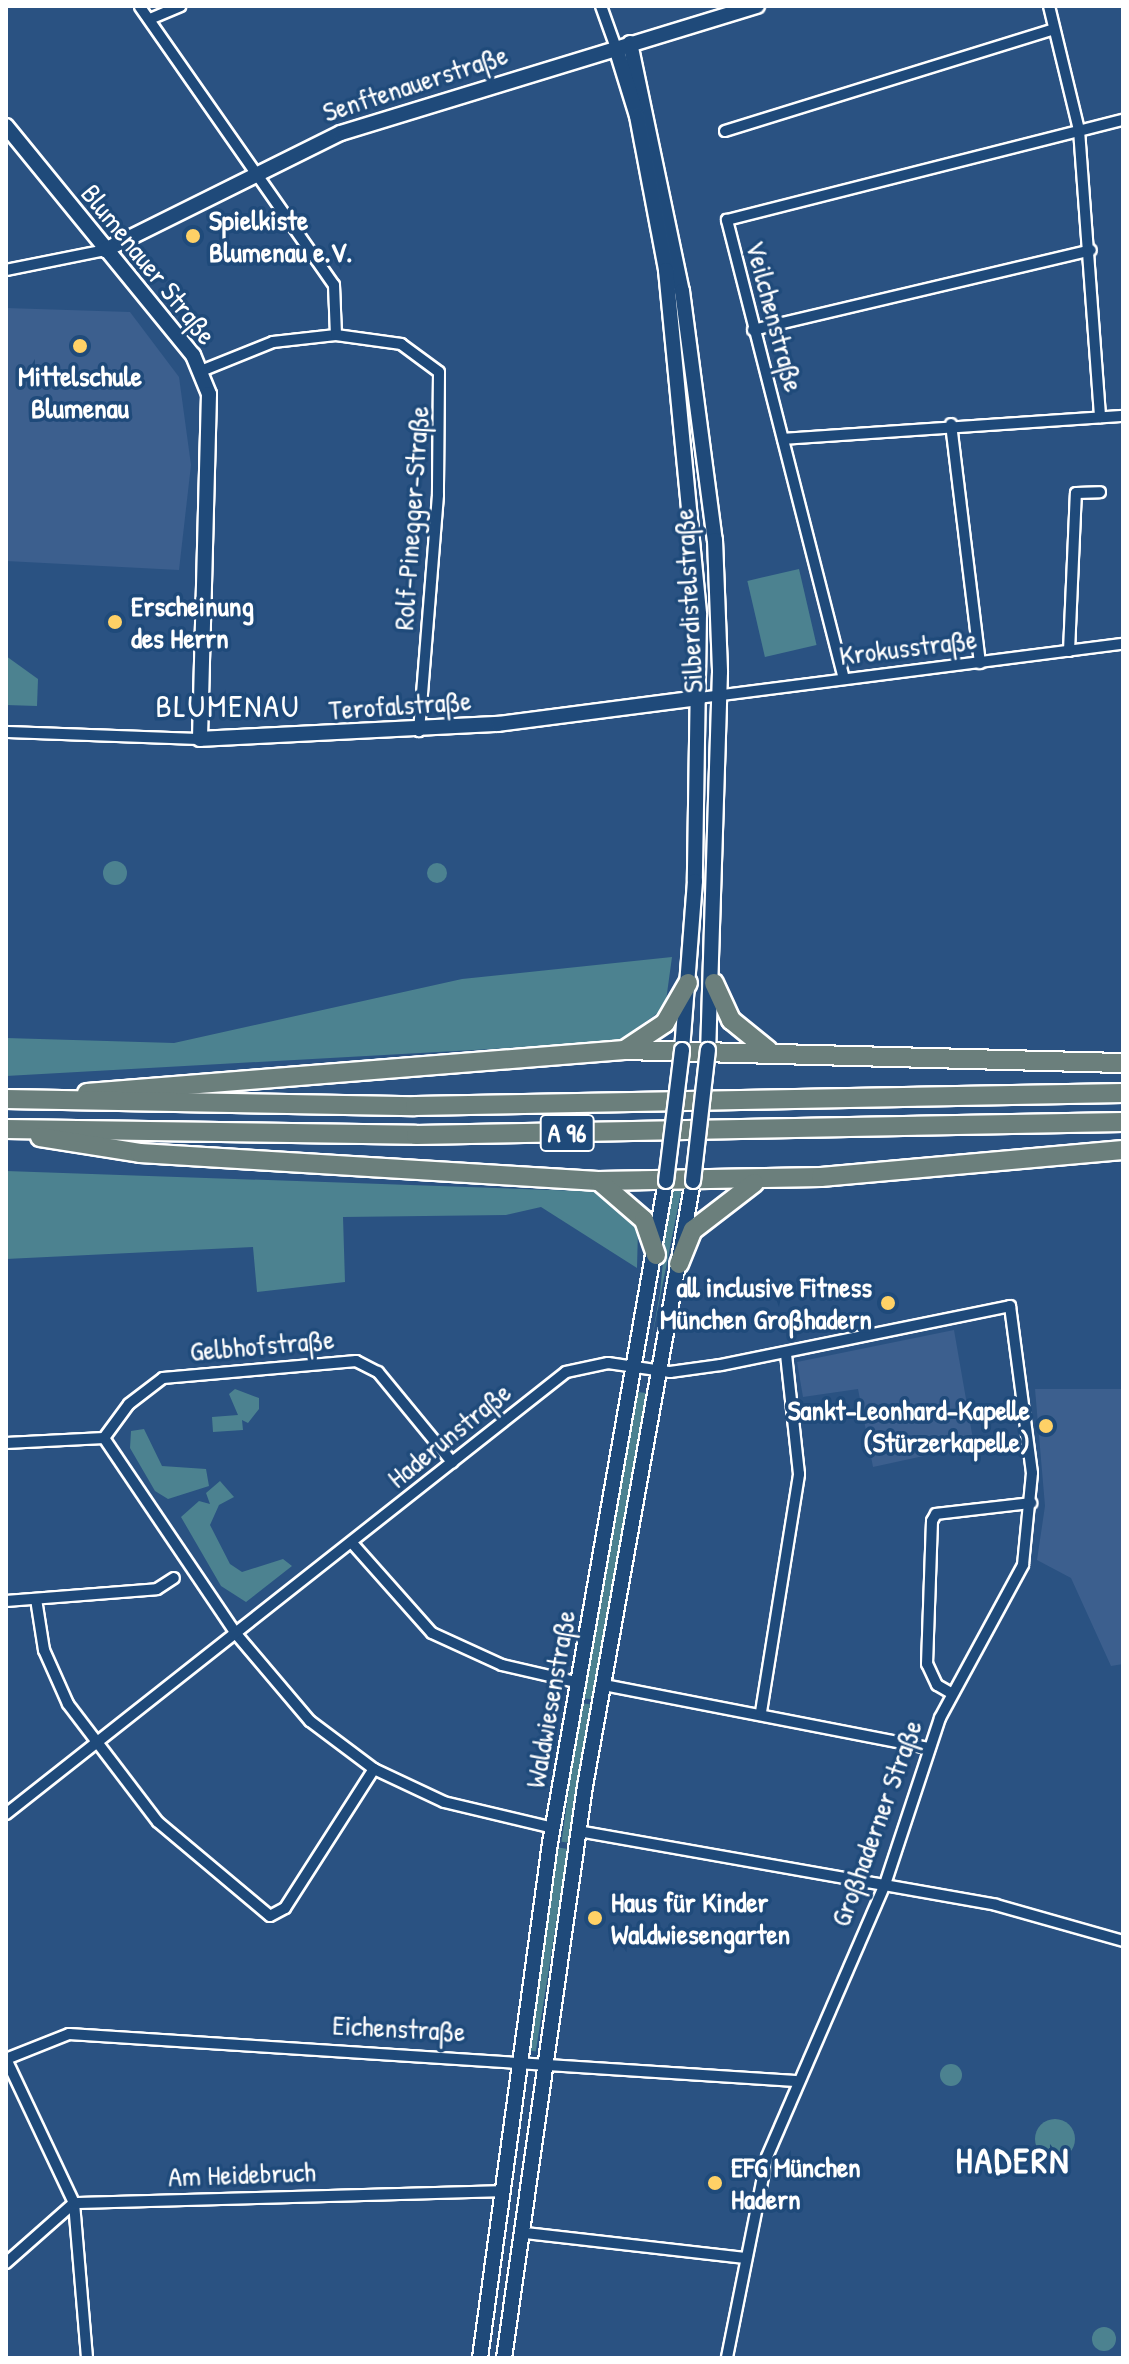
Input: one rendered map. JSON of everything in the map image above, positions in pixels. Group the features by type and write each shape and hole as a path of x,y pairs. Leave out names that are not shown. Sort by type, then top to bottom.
{"highway":[{"path":"624,1050 665,1023 688,983"},
{"path":"714,983 731,1020 768,1050"},
{"path":"49,1100 136,1085 624,1050 768,1050 1123,1063"},
{"name":"A 96","path":"6,1099 415,1106 1123,1093"},
{"name":"A 96","path":"8,1129 416,1135 1123,1122"},
{"path":"8,1129 140,1153 598,1181 759,1181 1123,1150"},
{"path":"598,1181 644,1220 656,1255"},
{"path":"679,1264 693,1230 759,1181"}],"street":[{"path":"150,19 180,6"},
{"name":"Silberdistelstraße","path":"601,6 650,116 698,395 715,540 719,694 714,983 693,1181"},
{"name":"Senftenauerstraße","path":"105,250 254,170 341,133 619,43 757,6"},
{"path":"1049,6 1079,130 1075,144 1091,250 1100,417"},
{"path":"140,7 334,285 336,335"},
{"path":"725,131 1054,29"},
{"name":"Silberdistelstraße","path":"619,43 653,190 680,377 699,698 688,983 682,1050"},
{"name":"Veilchenstraße","path":"844,679 728,230 736,214 1123,120"},
{"name":"Blumenauer Straße","path":"6,126 201,371 213,427 200,739"},
{"path":"6,270 105,250"},
{"path":"753,330 1091,250"},
{"name":"Rolf-Pinegger-Straße","path":"201,371 273,342 336,335 401,344 439,372 444,388 419,731"},
{"path":"783,439 951,424 1123,416"},
{"path":"951,424 980,663"},
{"path":"1069,651 1076,493 1100,492"},
{"name":"Krokusstraße","path":"699,698 1123,644"},
{"name":"Terofalstraße","path":"6,732 200,739 419,731 699,698"},
{"name":"Waldwiesenstraße","path":"480,2358 517,2059 553,1828 656,1255 682,1050"},
{"name":"Waldwiesenstraße","path":"504,2358 526,2233 542,2061 578,1831 693,1181"},
{"name":"Haderunstraße","path":"6,1814 237,1635 566,1372 608,1363 661,1371 786,1355 1010,1306"},
{"name":"Großhaderner Straße","path":"727,2358 761,2177 795,2081 885,1884 927,1748 951,1693 1023,1565 1031,1503 1010,1306"},
{"path":"761,1712 799,1474 786,1355"},
{"name":"Gelbhofstraße","path":"104,1438 129,1404 163,1378 356,1361 378,1372 452,1462"},
{"path":"6,1443 104,1438 274,1686 374,1769 444,1802 553,1828"},
{"path":"951,1693 937,1685 927,1664 932,1521 936,1514 1031,1503"},
{"path":"352,1543 432,1633 502,1665 580,1683"},
{"path":"6,1601 157,1589 174,1578"},
{"path":"36,1599 54,1678 97,1742 158,1822 270,1916 285,1908 374,1769"},
{"path":"604,1685 761,1712 927,1748"},
{"path":"578,1831 885,1884 1123,1941"},
{"name":"Eichenstraße","path":"6,2059 60,2034 517,2059 795,2081"},
{"path":"6,2059 74,2203 87,2358"},
{"name":"Am Heidebruch","path":"74,2203 502,2191"},
{"path":"6,2263 74,2203"},
{"path":"526,2233 745,2258"}],"shaded area":[{"path":"6,308 130,312 179,377 191,465 179,570 6,561"},
{"path":"954,1330 974,1445 873,1467 858,1389 803,1397 797,1362"},
{"path":"1035,1389 1123,1389 1123,1664 1111,1666 1071,1578 1037,1560 1045,1506"}],"green space":[{"path":"799,569 817,645 765,657 747,581"},
{"path":"6,656 38,679 37,706 6,705"},
{"path":"115,861 124,864 127,873 124,882 115,885 106,882 103,873 106,864"},
{"path":"437,863 444,866 447,873 444,880 437,883 430,880 427,873 430,866"},
{"path":"672,957 665,1008 617,1042 6,1076 6,1038 174,1043 462,979"},
{"path":"6,1171 610,1192 638,1230 637,1268 541,1207 506,1215 343,1217 345,1282 257,1292 253,1247 6,1259"},
{"path":"670,1187 682,1187 651,1343 660,1293"},
{"path":"235,1389 259,1398 259,1409 248,1423 242,1420 243,1430 213,1432 212,1417 238,1415 229,1394"},
{"path":"638,1392 646,1393 632,1496 595,1700 582,1698"},
{"path":"144,1429 162,1466 206,1469 209,1486 168,1499 155,1491 130,1448 131,1431"},
{"path":"220,1481 234,1497 219,1505 210,1525 230,1564 242,1572 283,1559 292,1566 246,1602 221,1586 181,1517 199,1501 210,1504 206,1493"},
{"path":"581,1703 595,1705 575,1844 562,1842"},
{"path":"555,1847 568,1849 536,2052 523,2049"},
{"path":"951,2064 959,2067 962,2075 959,2083 951,2086 943,2083 940,2075 943,2067"},
{"path":"1055,2119 1069,2125 1075,2139 1069,2153 1055,2159 1041,2153 1035,2139 1041,2125"},
{"path":"1104,2327 1115,2334 1116,2339 1109,2350 1104,2351 1093,2344 1092,2339 1099,2328"}],"place":[{"name":"Spielkiste Blumenau e.V.","path":"193,236"},
{"name":"Mittelschule Blumenau","path":"80,346"},
{"name":"Erscheinung des Herrn","path":"115,622"},
{"name":"all inclusive Fitness München Großhadern","path":"888,1303"},
{"name":"Sankt-Leonhard-Kapelle (Stürzerkapelle)","path":"1046,1426"},
{"name":"Haus für Kinder Waldwiesengarten","path":"595,1918"},
{"name":"EFG München Hadern","path":"715,2183"}],"district":[{"name":"BLUMENAU","path":"228,706"},
{"name":"HADERN","path":"1013,2160"}]}
